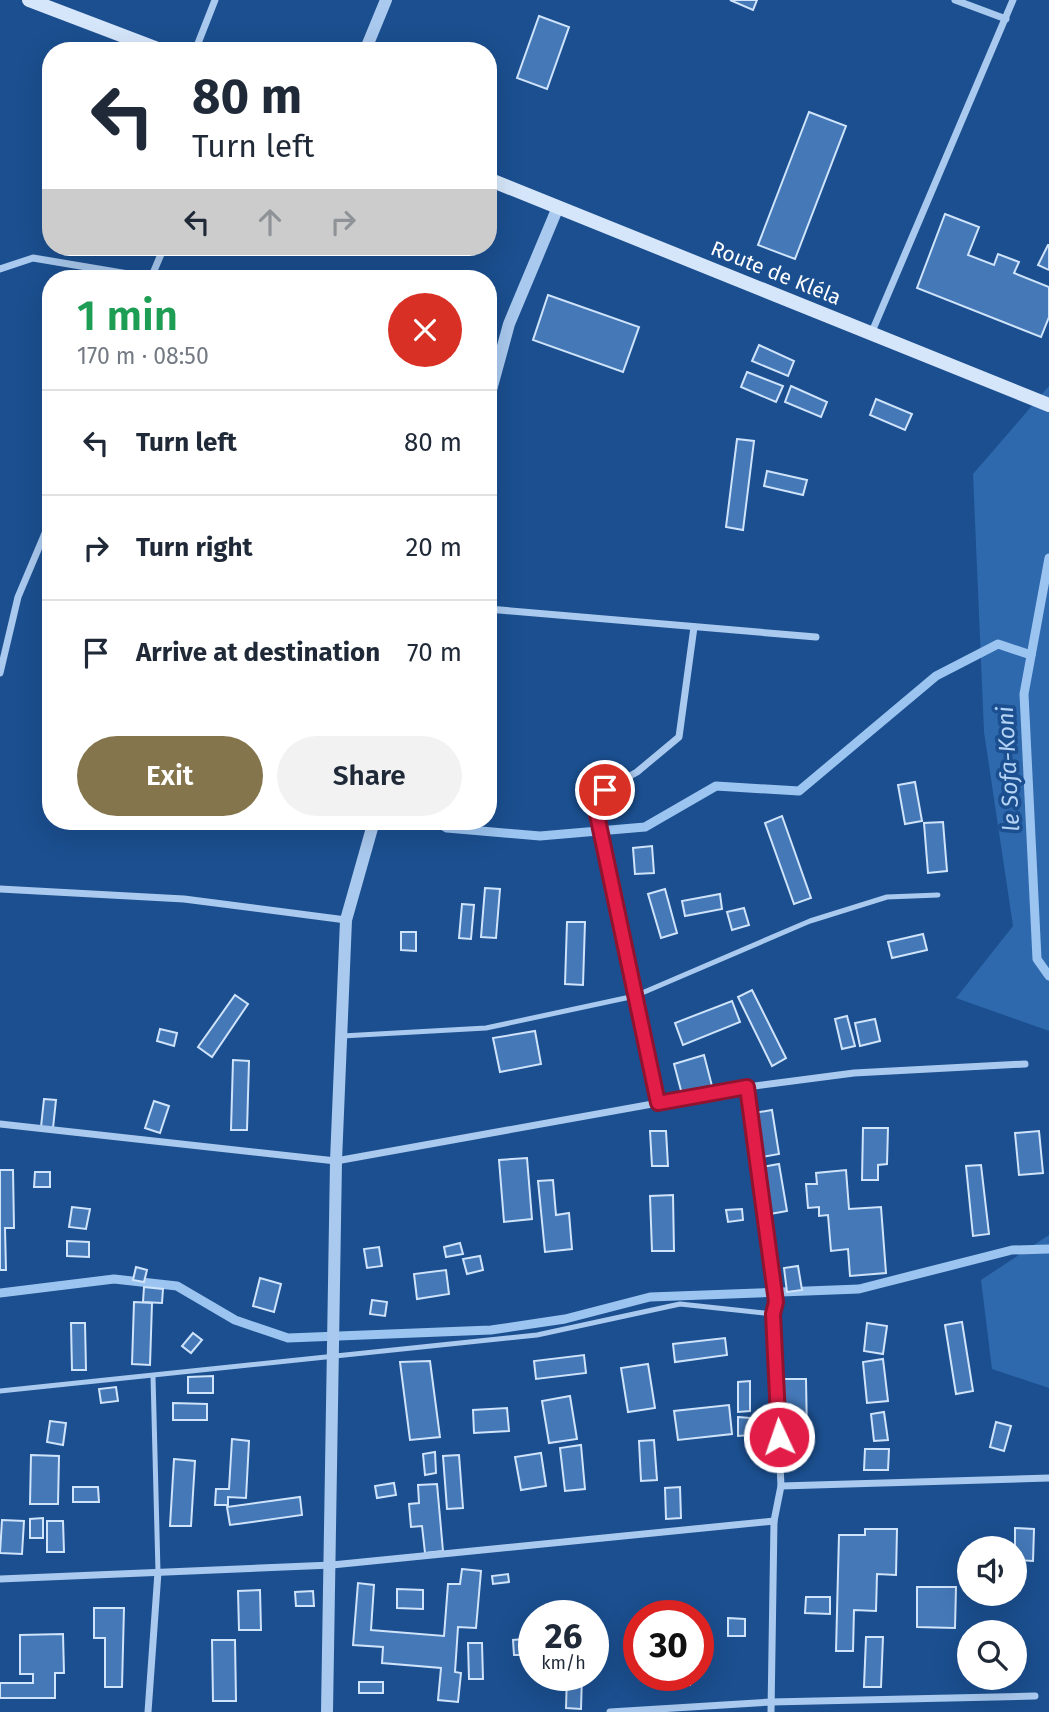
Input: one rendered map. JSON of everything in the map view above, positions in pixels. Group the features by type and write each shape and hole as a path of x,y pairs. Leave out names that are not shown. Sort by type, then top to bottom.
{"main road":[{"path":"29,0 139,42"},
{"name":"Route de Kléla","path":"497,183 1049,405"}],"street":[{"path":"199,42 215,0"},
{"path":"369,42 386,0"},
{"path":"955,0 1006,19"},
{"path":"871,335 1013,0"},
{"path":"497,368 509,324 558,207"},
{"path":"0,269 33,258 104,270"},
{"path":"0,673 18,597 42,540"},
{"path":"497,610 816,637"},
{"path":"658,1103 596,810 605,790 637,772 679,737 694,627"},
{"path":"327,1712 332,1565 336,1161 346,920 371,830"},
{"path":"0,889 184,899 346,920"},
{"path":"0,1124 336,1161 747,1087 854,1073 1025,1064"},
{"path":"747,1087 776,1302 773,1314 781,1486 774,1521 771,1712"},
{"path":"781,1486 1049,1478"},
{"path":"0,1579 332,1565 774,1521"},
{"path":"148,1712 158,1572"},
{"path":"610,1712 772,1702 1035,1696"}],"lane":[{"path":"342,1036 486,1028 635,996 810,921 887,897 938,895"},
{"path":"0,1391 153,1376 334,1353 537,1335 680,1304 773,1314"},
{"path":"153,1376 158,1572"}],"shaded area":[{"path":"1049,386 1049,1031 956,998 1013,926 984,732 973,474"},
{"path":"1049,1235 1049,1388 992,1369 981,1280"}],"building":[{"path":"730,0 757,0 753,10"},
{"path":"539,16 569,27 547,89 517,78"},
{"path":"809,112 846,126 795,259 758,245"},
{"path":"945,214 979,227 968,255 994,265 998,254 1019,262 1014,273 1049,287 1049,317 1041,337 917,288"},
{"path":"1049,245 1049,270 1038,265"},
{"path":"548,295 639,327 623,372 533,340"},
{"path":"759,345 794,361 788,376 752,361"},
{"path":"747,372 783,386 776,402 741,387"},
{"path":"791,386 827,402 821,417 785,402"},
{"path":"876,399 912,414 905,430 870,415"},
{"path":"737,439 754,441 743,530 726,527"},
{"path":"767,471 807,480 803,495 764,486"},
{"path":"915,782 922,821 905,824 898,785"},
{"path":"782,816 811,898 794,904 765,823"},
{"path":"943,822 947,871 928,873 924,823"},
{"path":"652,846 654,873 635,874 633,848"},
{"path":"485,888 500,889 496,938 481,937"},
{"path":"665,889 677,933 661,938 648,894"},
{"path":"720,894 722,909 685,916 682,901"},
{"path":"462,904 474,905 471,939 459,938"},
{"path":"744,908 749,925 732,930 727,912"},
{"path":"567,922 585,922 583,985 565,984"},
{"path":"401,932 416,932 416,951 401,950"},
{"path":"923,934 927,950 892,958 888,942"},
{"path":"752,990 786,1058 772,1066 738,997"},
{"path":"235,995 248,1004 212,1057 198,1047"},
{"path":"732,1001 740,1022 683,1045 675,1023"},
{"path":"847,1016 855,1046 842,1049 835,1019"},
{"path":"875,1019 880,1041 860,1046 855,1023"},
{"path":"160,1029 177,1033 174,1046 157,1041"},
{"path":"535,1031 541,1064 500,1072 493,1038"},
{"path":"704,1055 713,1090 683,1098 674,1064"},
{"path":"233,1060 249,1061 247,1130 231,1130"},
{"path":"44,1099 56,1100 53,1128 41,1127"},
{"path":"154,1101 169,1106 160,1133 145,1128"},
{"path":"772,1110 779,1154 762,1157 754,1113"},
{"path":"863,1128 888,1128 887,1164 878,1165 878,1180 862,1180"},
{"path":"650,1131 666,1131 668,1166 652,1166"},
{"path":"1039,1131 1043,1173 1019,1175 1015,1133"},
{"path":"527,1158 532,1219 504,1222 499,1160"},
{"path":"779,1164 787,1211 770,1214 762,1167"},
{"path":"981,1165 989,1234 973,1236 966,1166"},
{"path":"0,1170 13,1170 14,1228 5,1228 6,1270 0,1270"},
{"path":"846,1170 849,1209 881,1207 886,1273 850,1276 848,1249 831,1251 828,1215 819,1216 819,1207 808,1208 806,1184 817,1184 816,1173"},
{"path":"35,1172 50,1172 50,1187 34,1187"},
{"path":"553,1180 556,1215 569,1213 572,1249 545,1252 538,1181"},
{"path":"673,1195 674,1251 652,1251 650,1196"},
{"path":"72,1207 90,1209 86,1229 69,1227"},
{"path":"742,1209 743,1220 728,1222 726,1210"},
{"path":"67,1241 89,1242 89,1257 67,1256"},
{"path":"460,1243 463,1254 446,1257 444,1247"},
{"path":"379,1247 382,1266 367,1268 364,1249"},
{"path":"480,1256 483,1270 467,1274 463,1259"},
{"path":"798,1266 802,1290 787,1292 784,1268"},
{"path":"136,1267 147,1270 144,1282 133,1280"},
{"path":"446,1270 449,1294 417,1299 414,1274"},
{"path":"260,1278 281,1284 274,1312 253,1306"},
{"path":"144,1287 163,1289 162,1303 143,1302"},
{"path":"372,1300 387,1302 385,1316 370,1314"},
{"path":"134,1302 152,1303 150,1365 132,1364"},
{"path":"962,1322 973,1391 956,1394 945,1325"},
{"path":"71,1323 85,1323 86,1370 72,1370"},
{"path":"867,1323 887,1326 883,1354 864,1351"},
{"path":"193,1333 202,1340 191,1353 182,1346"},
{"path":"725,1338 727,1355 675,1362 673,1344"},
{"path":"584,1355 586,1373 536,1379 534,1361"},
{"path":"883,1359 888,1401 867,1403 863,1362"},
{"path":"430,1361 440,1437 410,1440 400,1362"},
{"path":"648,1364 655,1408 628,1412 621,1368"},
{"path":"213,1376 213,1393 188,1393 188,1377"},
{"path":"779,1379 806,1379 807,1436 781,1436"},
{"path":"750,1381 750,1411 738,1412 738,1382"},
{"path":"116,1387 118,1401 101,1403 99,1389"},
{"path":"570,1396 577,1439 549,1443 542,1401"},
{"path":"173,1403 207,1404 207,1420 173,1420"},
{"path":"729,1405 732,1434 678,1440 674,1411"},
{"path":"507,1408 509,1431 474,1433 473,1410"},
{"path":"884,1412 888,1440 874,1441 871,1414"},
{"path":"738,1417 750,1418 750,1435 738,1436"},
{"path":"50,1421 66,1423 63,1445 47,1442"},
{"path":"996,1422 1011,1426 1004,1451 990,1447"},
{"path":"232,1439 249,1441 246,1498 228,1497 228,1505 215,1505 216,1489 229,1489"},
{"path":"654,1440 657,1480 641,1481 639,1441"},
{"path":"581,1445 585,1489 565,1491 560,1448"},
{"path":"865,1449 889,1449 888,1470 864,1470"},
{"path":"435,1452 436,1473 425,1475 423,1454"},
{"path":"541,1453 546,1486 521,1490 515,1457"},
{"path":"31,1455 59,1456 58,1504 30,1504"},
{"path":"459,1455 463,1508 447,1509 443,1456"},
{"path":"174,1459 195,1461 191,1526 170,1526"},
{"path":"394,1483 396,1495 377,1498 375,1486"},
{"path":"437,1484 443,1551 425,1553 422,1526 411,1527 409,1504 419,1503 418,1485"},
{"path":"73,1487 98,1487 99,1502 73,1502"},
{"path":"680,1487 681,1518 666,1519 665,1488"},
{"path":"300,1497 302,1515 230,1525 227,1507"},
{"path":"43,1518 43,1538 30,1538 30,1519"},
{"path":"2,1520 24,1521 22,1554 0,1553"},
{"path":"47,1521 63,1521 64,1552 47,1552"},
{"path":"1015,1528 1034,1529 1033,1561 1027,1561 1027,1536 1015,1536"},
{"path":"865,1529 897,1529 896,1575 877,1574 876,1611 854,1610 853,1651 836,1651 839,1535 865,1535"},
{"path":"462,1569 481,1571 476,1628 458,1627 455,1672 461,1673 458,1702 438,1700 441,1668 382,1663 383,1647 353,1645 358,1583 374,1585 371,1630 444,1636 448,1584 460,1584"},
{"path":"508,1574 509,1582 493,1584 492,1576"},
{"path":"917,1587 956,1587 955,1628 917,1627"},
{"path":"397,1589 423,1590 423,1609 397,1608"},
{"path":"260,1590 261,1630 239,1630 238,1591"},
{"path":"313,1591 314,1606 296,1606 295,1592"},
{"path":"806,1597 830,1597 830,1614 805,1613"},
{"path":"94,1608 124,1608 122,1687 105,1687 105,1638 94,1638"},
{"path":"728,1618 745,1619 745,1636 728,1636"},
{"path":"63,1634 64,1673 55,1673 55,1698 0,1698 0,1683 33,1683 33,1674 20,1674 20,1635"},
{"path":"866,1637 883,1637 881,1687 864,1687"},
{"path":"212,1640 235,1640 236,1701 213,1701"},
{"path":"513,1640 518,1640 518,1655 514,1655"},
{"path":"468,1643 482,1643 483,1679 469,1679"},
{"path":"359,1682 383,1682 383,1693 359,1693"},
{"path":"567,1691 582,1691 581,1709 566,1708"}],"waterway":[{"name":"le Sofa-Koni","path":"1049,558 1024,694 1037,959 1049,976"},
{"path":"470,830 540,836 645,827 716,786 799,791 936,676 998,644 1031,655"},
{"path":"0,1293 114,1279 177,1286 235,1320 288,1338 491,1330 565,1319 650,1297 859,1289 1012,1250 1049,1249"}],"route":[{"path":"605,790 596,810 658,1103 747,1087 774,1277 776,1302 773,1314 779,1437"}]}
